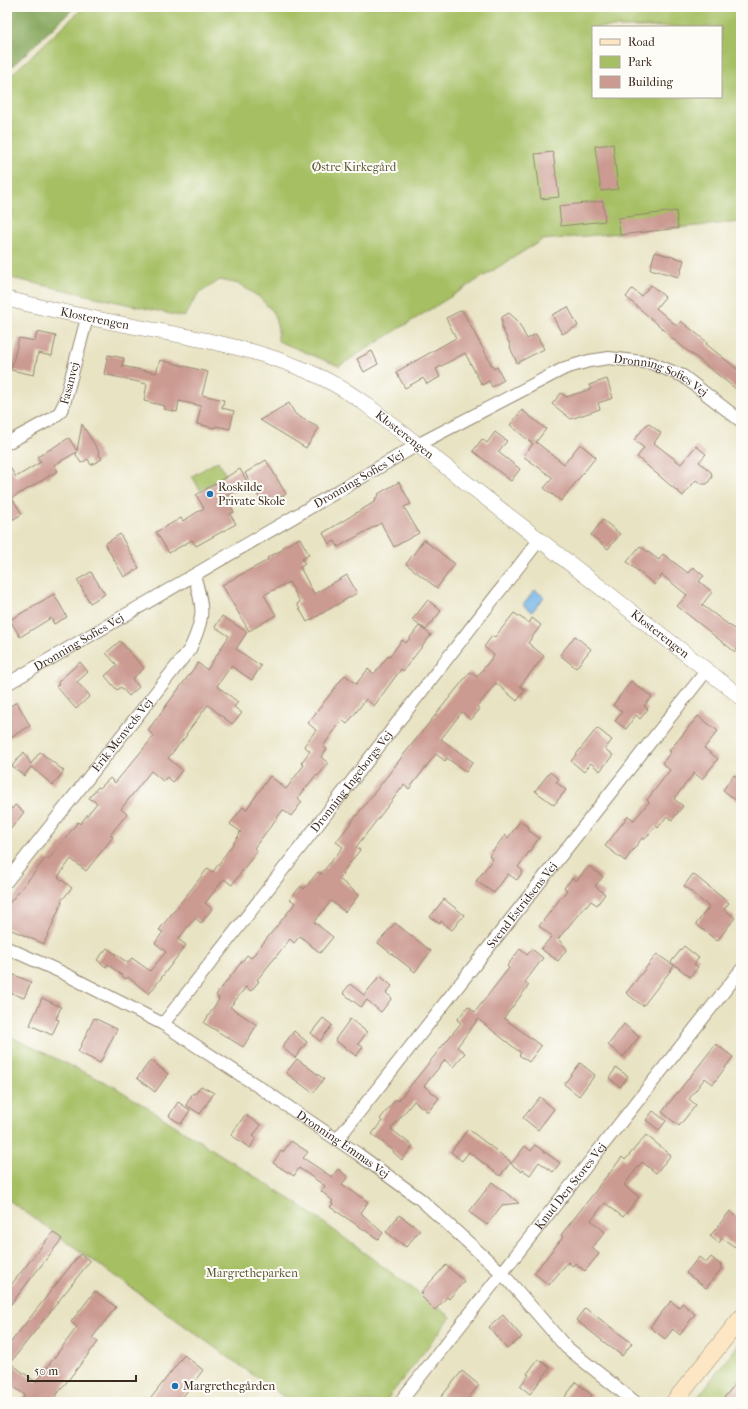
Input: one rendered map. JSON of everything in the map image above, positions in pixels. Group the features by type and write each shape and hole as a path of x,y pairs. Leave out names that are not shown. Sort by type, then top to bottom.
{"main road":[{"path":"674,1402 741,1318"}],"street":[{"name":"Klosterengen","path":"7,299 87,318 193,338 255,352 310,371 359,398 741,697"},
{"name":"Fasanvej","path":"7,443 53,418 60,412 64,404 87,318"},
{"name":"Dronning Sofies Vej","path":"7,684 419,444 565,368 589,361 610,358 651,363 683,376 741,421"},
{"name":"Dronning Ingeborgs Vej","path":"163,1024 540,539"},
{"name":"Erik Menveds Vej","path":"7,881 190,649 202,615 201,598 194,575"},
{"name":"Svend Estridsens Vej","path":"338,1140 707,670"},
{"name":"Dronning Emmas Vej","path":"7,948 61,972 163,1024 338,1140 420,1199 502,1273 566,1347 635,1402"},
{"name":"Knud Den Stores Vej","path":"400,1402 741,970"}],"green space":[{"path":"7,7 75,7 7,71"},
{"name":"Østre Kirkegård","path":"84,7 741,7 741,222 542,240 339,366 278,341 278,329 273,312 259,297 239,284 220,280 198,294 184,317 7,277 7,79"},
{"path":"218,461 226,475 200,490 192,476"},
{"name":"Margretheparken","path":"7,1035 115,1087 301,1206 451,1317 385,1402 291,1402 7,1199"},
{"path":"741,1341 741,1402 694,1402"}],"water":[{"path":"535,590 544,597 532,612 523,605"}],"building":[{"path":"613,144 618,189 601,191 595,146"},
{"path":"553,152 559,197 541,199 535,154"},
{"path":"603,201 605,221 561,226 559,206"},
{"path":"676,211 678,228 620,235 618,218"},
{"path":"655,252 684,260 679,277 650,269"},
{"path":"651,285 665,297 656,308 677,326 681,321 707,342 706,344 741,372 741,393 669,336 670,335 626,297 632,289 641,296"},
{"path":"568,307 578,326 562,334 552,315"},
{"path":"462,310 494,369 497,367 504,380 492,387 489,381 482,385 465,353 436,369 440,377 427,384 423,378 405,388 396,372 456,338 446,318"},
{"path":"509,313 517,320 527,339 536,334 544,349 517,363 502,328 502,317"},
{"path":"37,332 56,336 52,356 38,353 34,375 11,370 19,338 35,341"},
{"path":"372,351 378,364 364,372 357,359"},
{"path":"108,355 124,358 122,366 156,373 160,360 208,372 202,395 224,400 222,408 234,411 230,429 216,426 215,428 197,424 201,406 179,401 177,412 164,409 165,406 144,401 147,384 104,374"},
{"path":"607,379 613,398 598,403 600,409 571,419 552,404 561,393 566,397 591,389 589,385"},
{"path":"289,403 295,414 319,428 306,448 260,420"},
{"path":"522,410 546,429 536,442 564,464 580,444 596,457 561,501 544,488 553,478 523,456 533,444 510,425"},
{"path":"648,423 661,433 654,443 681,464 696,446 706,454 699,462 711,472 712,477 707,484 702,484 696,480 683,496 637,457 644,448 634,440"},
{"path":"82,424 102,459 91,465 88,459 81,463 76,455 77,452 54,465 58,471 12,498 22,514 7,523 7,463 16,477 41,462 37,457 69,438 77,451"},
{"path":"495,432 507,441 498,452 520,469 511,481 473,451 482,439 487,443"},
{"path":"266,460 286,494 264,506 245,473"},
{"path":"240,469 248,483 225,497 234,512 230,514 236,524 196,546 192,540 169,553 156,532 181,518 183,521 204,508 196,495"},
{"path":"399,482 411,504 404,507 419,533 394,547 381,523 338,547 335,541 329,544 323,533 376,501 375,498 379,496 378,494"},
{"path":"603,520 620,534 608,549 591,535"},
{"path":"120,534 139,568 124,577 105,544"},
{"path":"300,538 309,555 302,559 305,564 300,567 314,594 347,575 357,593 307,622 297,604 300,602 289,582 264,595 276,615 249,631 222,585 268,560 267,558 284,549 283,547"},
{"path":"424,540 455,564 437,588 406,564"},
{"path":"640,546 659,560 663,554 688,573 693,567 704,576 699,581 712,592 702,605 741,634 741,644 735,652 677,606 687,595 662,575 655,585 627,562"},
{"path":"91,572 105,594 90,603 77,580"},
{"path":"54,594 67,617 54,624 51,618 20,637 10,620"},
{"path":"428,600 441,611 426,630 412,620"},
{"path":"514,613 529,623 532,618 541,625 528,643 544,656 520,686 525,690 517,701 496,683 477,707 480,709 471,720 462,712 441,739 473,762 466,772 447,758 445,761 436,754 409,789 404,785 356,847 360,850 339,879 359,895 345,912 331,901 314,922 333,937 320,953 300,936 294,943 290,939 257,980 259,981 251,991 246,987 230,1007 257,1025 243,1047 204,1023 219,999 216,995 247,955 251,958 285,916 295,903 290,899 301,886 304,889 318,872 321,874 343,847 336,842 405,753 470,672 477,677 494,655 484,647 492,636 495,637"},
{"path":"222,616 247,632 236,649 261,666 252,680 231,666 217,686 238,702 234,707 242,713 232,724 208,705 186,734 187,735 168,758 182,770 173,782 167,777 163,781 151,771 121,809 127,814 110,835 113,837 86,871 71,859 58,877 72,888 61,901 62,902 44,944 7,928 7,906 46,858 48,860 78,822 80,824 97,803 89,798 98,787 100,788 110,778 115,783 154,736 148,730 198,663 207,670 229,636 215,627"},
{"path":"419,626 431,635 403,671 401,669 374,706 366,699 347,724 342,720 323,746 327,749 321,757 328,763 318,776 316,775 298,798 302,802 291,816 283,810 254,848 257,851 232,885 224,879 205,903 212,909 201,923 195,918 178,939 186,945 149,994 128,977 126,979 108,964 106,967 97,960 107,948 128,963 132,958 150,971 166,952 155,943 163,932 159,930 208,868 213,872 240,834 239,833 241,832 230,824 243,807 246,810 270,776 286,789 304,765 301,763 310,751 304,746 316,730 308,723 334,689 345,675 356,684 368,669 374,674 402,640 406,643"},
{"path":"575,636 591,649 576,668 560,655"},
{"path":"120,641 144,668 132,679 139,687 129,696 121,687 117,690 105,676 117,665 106,653"},
{"path":"80,662 88,672 77,682 90,696 76,709 56,686 59,684 58,682"},
{"path":"631,681 652,697 644,706 648,709 640,719 636,715 626,729 615,721 622,712 613,705"},
{"path":"17,702 30,726 7,739 7,708"},
{"path":"698,716 718,731 704,748 718,759 702,779 694,773 674,799 683,806 672,820 667,816 658,828 656,826 644,840 642,838 625,861 605,846 628,816 634,820 649,802 647,800 670,770 662,763 671,752 669,751"},
{"path":"597,728 612,740 605,749 613,755 600,771 591,763 584,772 571,761"},
{"path":"24,752 31,764 40,752 64,771 53,785 31,767 24,776 12,766"},
{"path":"550,772 559,779 556,782 566,790 554,805 535,791"},
{"path":"734,775 741,780 741,804 723,790"},
{"path":"7,805 12,809 15,805 24,812 7,834"},
{"path":"520,821 529,828 528,830 539,838 518,867 523,871 517,880 508,874 494,893 476,881 493,859 489,856 505,835 508,838"},
{"path":"589,866 603,877 595,886 605,894 597,905 591,901 587,906 586,905 558,939 567,949 558,961 541,949 552,936 539,926 567,890 564,888 572,878 576,881"},
{"path":"693,874 729,903 724,909 735,918 717,941 696,924 709,907 684,886"},
{"path":"444,899 464,915 452,930 441,921 440,924 430,917"},
{"path":"395,923 431,951 415,972 378,943"},
{"path":"684,946 699,958 694,964 698,967 690,977 671,962"},
{"path":"520,949 527,955 532,949 543,958 525,982 529,985 504,1018 541,1046 529,1062 519,1055 521,1053 478,1019 457,1047 465,1053 453,1067 445,1060 424,1086 439,1098 428,1112 414,1101 391,1129 413,1146 402,1160 393,1152 394,1151 372,1134 382,1121 380,1119 396,1099 398,1101 461,1023 457,1020 468,1006 475,1012 509,968 507,966"},
{"path":"657,954 674,966 643,1006 626,993"},
{"path":"7,972 31,982 24,998 7,991"},
{"path":"380,976 392,986 386,993 392,998 381,1012 367,1000 361,1007 343,993 350,984 364,995"},
{"path":"42,998 61,1007 56,1019 59,1020 52,1035 30,1025"},
{"path":"94,1018 117,1029 100,1063 78,1052"},
{"path":"323,1018 332,1025 320,1041 311,1033"},
{"path":"350,1019 367,1032 358,1044 363,1047 356,1056 335,1040"},
{"path":"624,1024 639,1037 623,1057 608,1045"},
{"path":"294,1031 307,1042 295,1058 282,1047"},
{"path":"716,1044 733,1057 713,1084 705,1078 689,1099 696,1105 679,1126 662,1112"},
{"path":"297,1059 324,1079 313,1093 286,1073"},
{"path":"151,1060 168,1074 155,1092 137,1078"},
{"path":"580,1063 595,1075 579,1096 564,1084"},
{"path":"616,1068 628,1076 620,1087 609,1078"},
{"path":"201,1086 214,1093 200,1114 186,1105 193,1093 195,1094"},
{"path":"540,1097 554,1109 538,1130 523,1118"},
{"path":"178,1102 190,1110 181,1124 169,1116"},
{"path":"653,1111 666,1121 659,1130 646,1120"},
{"path":"245,1115 261,1125 253,1136 256,1138 250,1148 231,1135"},
{"path":"468,1129 511,1162 500,1176 469,1152 462,1161 451,1152"},
{"path":"646,1135 671,1155 656,1173 642,1162 624,1185 639,1197 623,1217 605,1203 591,1220 605,1232 592,1248 599,1254 585,1271 575,1263 573,1266 568,1262 549,1285 534,1273 563,1237 561,1235 609,1173 622,1157 625,1160"},
{"path":"291,1141 308,1152 303,1158 332,1177 338,1169 348,1177 342,1184 368,1202 361,1213 383,1233 378,1239 330,1207 333,1204 331,1203 333,1201 321,1191 325,1186 299,1168 294,1176 273,1163 281,1151 283,1152"},
{"path":"535,1145 560,1163 553,1172 539,1162 530,1175 523,1170 522,1172 511,1164 525,1146 531,1151"},
{"path":"492,1182 519,1203 502,1205 487,1225 469,1212"},
{"path":"730,1211 741,1220 741,1239 735,1247 722,1238 719,1243 710,1236"},
{"path":"399,1215 420,1230 406,1247 386,1232"},
{"path":"53,1232 62,1239 7,1309 7,1290"},
{"path":"80,1254 90,1261 10,1363 36,1382 77,1327 71,1322 95,1291 116,1307 92,1338 98,1342 51,1402 20,1402 25,1395 7,1382 7,1347"},
{"path":"699,1257 706,1263 711,1257 721,1265 720,1266 722,1268 706,1288 686,1273"},
{"path":"446,1265 464,1281 449,1299 447,1297 435,1310 421,1296 423,1294 421,1292"},
{"path":"671,1301 679,1308 682,1303 695,1314 680,1335 673,1329 665,1339 650,1327"},
{"path":"585,1308 632,1343 622,1356 576,1320"},
{"path":"503,1315 522,1337 507,1349 489,1327"},
{"name":"Margrethegården","path":"184,1355 203,1370 179,1402 148,1402"},
{"path":"538,1359 550,1368 530,1394 520,1386 529,1375 527,1374"},
{"path":"462,1371 479,1385 465,1402 437,1402"},
{"path":"741,1376 741,1402 721,1402"},
{"path":"576,1382 592,1395 587,1402 571,1402 565,1397"}],"place":[{"name":"Roskilde Private Skole","path":"210,494"},
{"name":"Margrethegården","path":"175,1386"}]}
